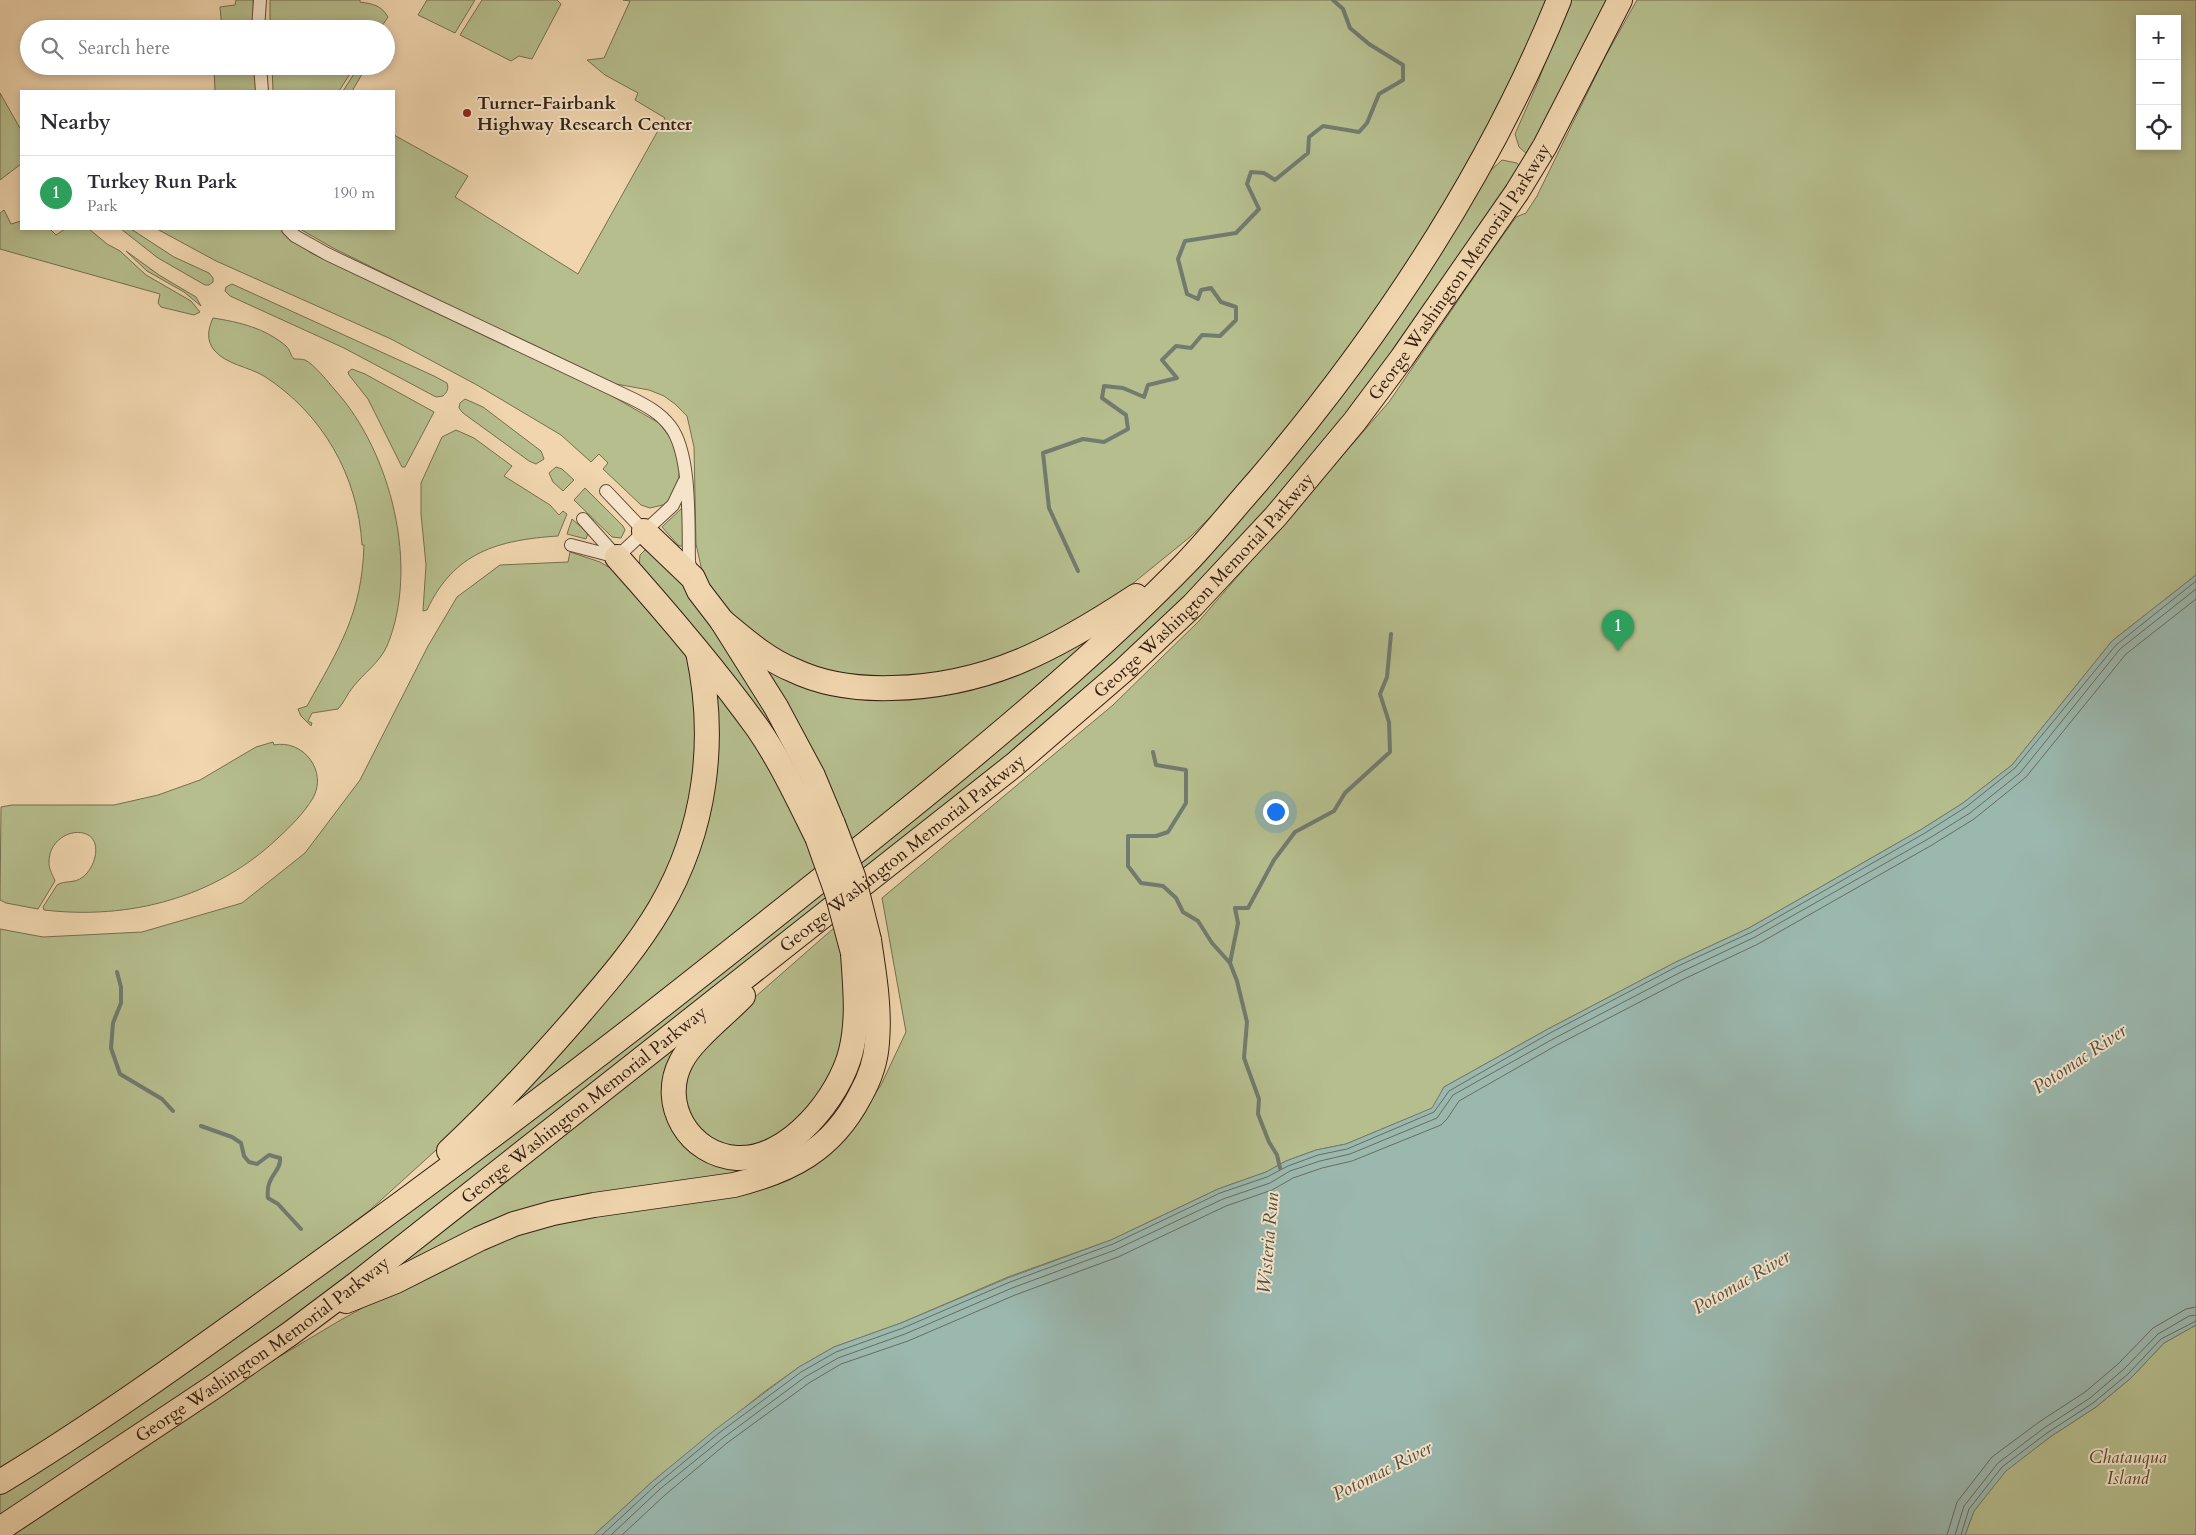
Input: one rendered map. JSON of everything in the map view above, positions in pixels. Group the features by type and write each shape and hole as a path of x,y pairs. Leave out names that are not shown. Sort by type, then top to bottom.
{"highway":[{"name":"George Washington Memorial Parkway","path":"0,1482 123,1403 366,1230 626,1033 920,800 1070,674 1187,562 1290,443 1367,344 1426,257 1492,144 1542,42 1559,0"},
{"name":"George Washington Memorial Parkway","path":"0,1529 78,1479 212,1388 323,1309 1014,765 1124,670 1193,605 1276,516 1355,421 1408,350 1512,200 1544,146 1620,0"},
{"path":"323,1309 396,1281 479,1239 514,1224 561,1211 752,1181 783,1170 823,1146 854,1109 865,1088 878,1044 878,1012 861,946 836,893 813,776 776,707 722,620 699,591 693,578 644,531"},
{"path":"617,557 698,652 759,731 793,789 825,830"},
{"path":"722,620 771,660 805,676 829,683 862,688 930,685 983,675 1026,660 1055,646 1110,613 1187,562"},
{"path":"366,1230 533,1068 613,975 660,908 688,850 697,818 706,765 706,702 698,652"},
{"path":"819,920 690,1048 681,1060 673,1087 678,1116 685,1129 708,1150 722,1156 738,1158 766,1152 790,1138 823,1108 844,1072 851,1051 855,1029 861,946"}],"street":[{"path":"259,20 260,0"},
{"path":"261,75 262,90"},
{"path":"289,230 295,236 328,254 646,405 664,419 677,436 686,478 689,562 693,578"},
{"path":"617,557 673,504 686,478"},
{"path":"606,492 644,531"},
{"path":"583,519 617,557"},
{"path":"571,545 617,557"}],"green space":[{"path":"236,0 253,0 254,20 221,20 220,7 235,5"},
{"path":"270,0 360,0 360,2 373,4 388,17 386,20 270,20"},
{"path":"427,0 475,0 455,33 418,15"},
{"path":"482,0 557,0 561,4 532,59 519,56 511,61 460,35"},
{"path":"623,0 1549,0 1478,146 1423,245 1366,332 1240,488 1190,537 1110,602 1000,664 880,682 784,661 745,630 704,580 696,544 694,447 687,416 675,404 664,396 649,390 616,384 487,324 333,248 302,230 395,230 395,136 468,176 455,197 578,274 665,118 635,100 638,93 605,75 587,60 604,58 630,1"},
{"path":"1568,0 1608,0 1528,155 1519,147 1515,134 1538,82"},
{"path":"1637,0 2196,0 2196,575 2112,641 2012,765 1963,803 1922,829 1749,928 1676,962 1548,1029 1444,1087 1433,1108 1346,1144 1316,1150 1286,1161 1266,1172 1218,1189 1111,1240 1008,1277 901,1323 834,1347 799,1367 764,1392 653,1481 594,1535 2,1535 230,1386 339,1321 445,1262 521,1228 725,1194 855,1121 881,1085 906,1032 882,898 1113,705 1199,621 1389,402 1516,217 1526,213 1537,196 1605,57"},
{"path":"214,75 255,75 256,90 215,90"},
{"path":"272,75 349,75 340,90 273,90"},
{"path":"353,75 362,75 353,90 344,90"},
{"path":"0,93 20,128 20,165 0,180"},
{"path":"1502,160 1517,163 1521,168 1390,366 1201,586 1088,689 673,1027 263,1341 0,1519 0,1488 174,1377 1123,633 1440,247 1489,172"},
{"path":"4,210 11,224 20,221 20,230 51,230 56,235 64,230 90,230 107,244 120,251 146,275 191,301 200,312 194,315 161,307 158,303 160,294 0,249 0,213"},
{"path":"122,230 133,230 174,257 209,273 213,278 213,282 205,285 158,258"},
{"path":"159,230 281,230 311,253 605,392 659,423 675,444 680,464 678,485 672,498 663,505 650,508 641,505 603,469 608,463 599,454 591,462 561,435 477,385 391,339 216,261"},
{"path":"126,251 159,275 196,297 201,306 184,292 147,271"},
{"path":"232,284 434,376 447,383 447,392 443,396 436,397 344,348 230,296 225,291 226,287"},
{"path":"213,318 261,330 287,347 294,359 305,360 321,374 355,416 371,445 385,477 394,512 400,547 401,581 397,615 387,646 371,668 357,682 338,709 312,713 308,721 312,723 311,726 301,716 298,709 307,706 339,648 354,611 359,591 364,545 362,545 359,519 345,471 334,449 320,428 285,391 264,376 224,359 214,350 211,346 209,334"},
{"path":"352,369 365,374 434,412 405,467 402,467 368,399 349,375 348,372"},
{"path":"465,399 483,407 541,451 544,459 536,464 529,461 463,413 459,408 460,403"},
{"path":"456,430 474,438 512,466 504,476 550,505 559,515 563,511 567,514 558,536 516,541 497,546 464,562 438,590 427,610 423,611 426,565 421,514 421,483 442,437"},
{"path":"556,467 562,469 574,480 563,491 553,482 549,473"},
{"path":"585,488 623,526 625,530 621,538 612,537 574,500"},
{"path":"683,507 683,546 679,546 662,527"},
{"path":"572,519 588,533 586,539 567,534"},
{"path":"652,549 660,554 727,639 807,779 639,567 640,555 645,550"},
{"path":"570,552 600,562 622,575 691,657 700,690 698,784 658,897 579,1001 467,1122 370,1210 228,1317 83,1418 0,1470 0,929 43,937 142,932 242,903 305,853 360,780 428,646 457,597 500,565 568,562"},
{"path":"1096,634 987,735 851,849 751,652 886,694"},
{"path":"714,687 750,729 790,795 820,873 476,1140 685,881"},
{"path":"273,742 274,745 285,744 294,747 310,759 315,768 317,788 309,804 288,829 253,859 227,876 199,890 139,907 108,911 44,910 43,907 57,885 80,879 87,873 93,863 95,845 91,837 84,833 75,833 65,836 57,842 51,851 49,866 55,881 38,909 6,903 0,900 1,807 12,805 114,805 158,795 200,780 256,747"},
{"path":"835,927 846,966 849,1017 828,1088 786,1130 761,1144 733,1150 707,1142 679,1096 686,1063 706,1040"},
{"path":"867,970 866,1061 832,1124 776,1165 670,1185 389,1273 729,1000 667,1104 738,1161 827,1109"},
{"name":"Chatauqua Island","path":"2196,1325 2196,1535 1965,1535 1974,1511 2005,1471 2050,1437 2096,1407 2131,1378 2164,1343"}],"water":[{"name":"Potomac River","path":"2196,575 2196,1325 2164,1343 2131,1378 2096,1407 2050,1437 2006,1471 1974,1511 1965,1535 594,1535 653,1481 716,1429 799,1367 834,1347 901,1323 1008,1278 1111,1240 1218,1189 1266,1172 1286,1161 1316,1150 1346,1144 1432,1108 1444,1087 1548,1029 1676,962 1749,928 1922,829 1963,803 2012,765 2112,641"}],"waterway":[{"name":"Wisteria Run","path":"1078,571 1049,508 1043,453 1083,439 1104,442 1128,429 1126,415 1102,398 1104,386 1123,388 1144,397 1148,385 1177,378 1162,360 1176,346 1191,348 1202,335 1220,336 1236,320 1236,307 1221,302 1211,288 1201,290 1198,299 1187,294 1178,259 1185,241 1236,233 1259,209 1247,184 1251,172 1264,173 1275,180 1308,153 1309,137 1323,126 1359,132 1367,123 1379,94 1403,80 1403,65 1369,44 1350,28 1343,9 1333,0"},
{"path":"1230,963 1238,923 1235,908 1248,908 1274,860 1295,832 1334,811 1345,793 1390,752 1389,722 1380,694 1387,677 1391,634"},
{"name":"Wisteria Run","path":"1153,752 1156,765 1186,770 1186,803 1168,832 1156,836 1128,836 1128,866 1141,883 1163,886 1176,898 1183,912 1198,921 1212,943 1230,963 1237,981 1247,1022 1244,1058 1259,1099 1258,1114 1269,1142 1277,1155 1280,1168"},
{"path":"117,972 121,987 121,1003 113,1023 111,1048 120,1074 162,1099 173,1111"},
{"path":"201,1126 232,1137 241,1143 244,1156 249,1162 257,1164 269,1155 280,1158 279,1167 269,1184 268,1198 278,1204 301,1229"}],"place":[{"name":"Turner-Fairbank Highway Research Center","path":"467,113"},
{"name":"Turkey Run Park","path":"1618,651"}]}
